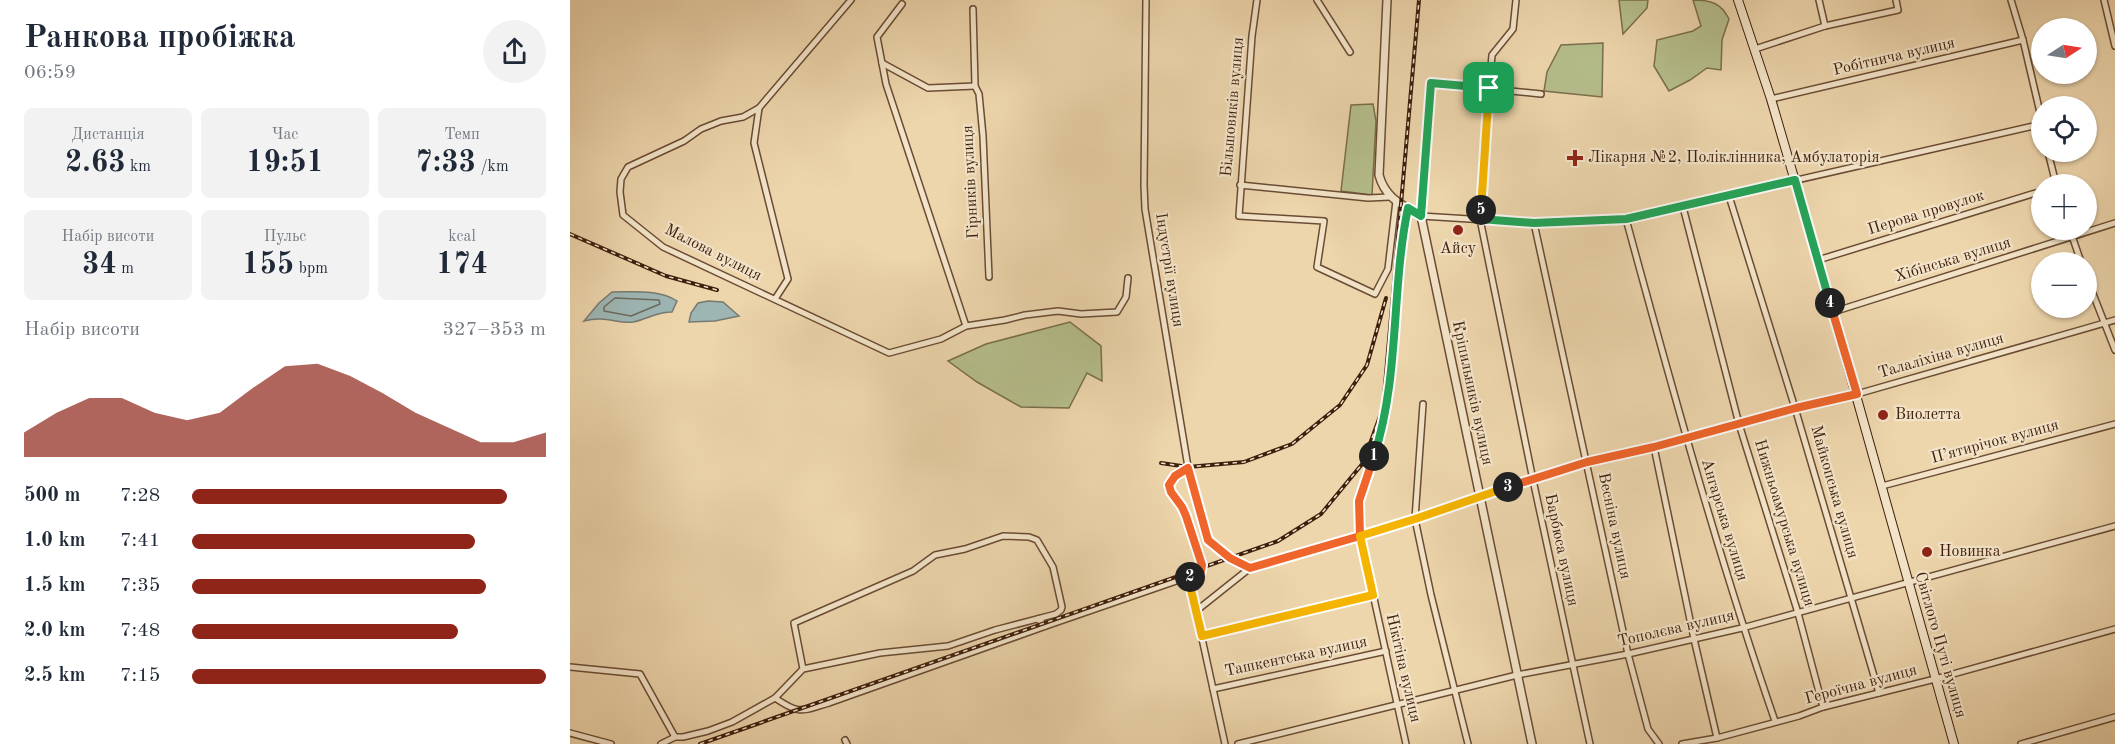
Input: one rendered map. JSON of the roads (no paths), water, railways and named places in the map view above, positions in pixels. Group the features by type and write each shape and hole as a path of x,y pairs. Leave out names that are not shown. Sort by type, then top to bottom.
{"main road":[{"name":"Світлого Путі вулиця","path":"1738,0 1795,180 1954,744"}],"street":[{"name":"Малова вулиця","path":"851,0 759,108 742,117 721,121 701,129 684,141 628,167 621,179 623,214 663,247 889,353 941,339 966,326 1025,315 1058,311 1081,314 1117,312 1126,297 1128,278"},
{"name":"Індустрії вулиця","path":"1146,0 1145,209 1188,468 1208,540 1230,558 1250,568"},
{"name":"Більшовиків вулиця","path":"1257,0 1252,36 1239,216 1324,221 1317,267 1375,294 1388,269 1393,199"},
{"path":"1317,0 1350,52"},
{"path":"1387,0 1379,175 1382,184 1393,199 1421,216 1534,223 1626,219 2031,125"},
{"name":"Барбюса вулиця","path":"1516,0 1513,29 1492,55 1480,219 1590,744"},
{"path":"1819,0 1825,26"},
{"path":"1755,49 1825,26 1898,10 1896,0"},
{"path":"2011,0 2036,96"},
{"path":"2104,0 2115,46"},
{"path":"902,4 877,37 882,63 907,150 966,326"},
{"name":"Гірників вулиця","path":"973,9 975,86 979,94 983,136 989,277"},
{"name":"Робітнича вулиця","path":"1771,99 2023,40"},
{"path":"882,63 928,88 975,86"},
{"path":"1421,216 1431,83 1541,94"},
{"name":"Малова вулиця","path":"759,108 754,143 788,279 775,299"},
{"path":"1240,185 1393,199"},
{"name":"Перова провулок","path":"1818,260 2031,194"},
{"name":"Майкопська вулиця","path":"1729,196 1796,408 1879,693"},
{"name":"Нижньоамурська вулиця","path":"1683,207 1739,424 1798,613 1823,707"},
{"name":"Нікітіна вулиця","path":"1406,744 1360,536 1359,501 1387,402 1402,238 1408,208"},
{"name":"Кріпильників вулиця","path":"1421,216 1532,744"},
{"name":"Ангарська вулиця","path":"1626,219 1685,437 1742,628 1775,721"},
{"name":"Весніна вулиця","path":"1534,223 1628,654 1648,729 1659,744"},
{"name":"Хібінська вулиця","path":"2097,229 2115,223"},
{"name":"Хібінська вулиця","path":"1833,312 2062,240"},
{"path":"2097,305 2115,350"},
{"name":"Талаліхіна вулиця","path":"1250,568 1415,519 1587,462 1654,447 1796,408 1857,394 2115,320"},
{"path":"1423,404 1415,519 1431,595 1468,744"},
{"name":"П’ятирічок вулиця","path":"1882,486 2115,424"},
{"path":"1654,447 1717,738"},
{"path":"775,698 790,709 800,712 1197,575 1202,565 1186,516 1169,485 1175,476 1188,468"},
{"name":"Тополєва вулиця","path":"1239,744 1517,675 1628,654 1742,628 2115,526"},
{"path":"661,744 675,737 708,731 732,722 775,698 803,669 880,653 948,646 1061,610 1060,594 1053,567 1037,540 1029,537 1003,537 965,549 935,555 913,571 794,623 803,669"},
{"path":"1196,610 1250,568"},
{"path":"1188,577 1225,744"},
{"path":"1202,636 1373,595"},
{"path":"1038,619 1046,626"},
{"name":"Героїчна вулиця","path":"1682,744 1717,738 1799,716 1823,707 1935,680 2115,629"},
{"name":"Ташкентська вулиця","path":"1213,689 1386,651"},
{"path":"570,667 640,674 675,737"},
{"path":"2021,744 2115,717"},
{"path":"570,733 611,744"}],"water":[{"path":"612,292 654,293 677,301 672,312 633,322 605,319 584,321"},
{"path":"723,302 739,316 715,321 689,322 691,313 698,303"}],"railway":[{"path":"700,744 1278,541 1321,514 1363,463 1383,408 1419,0"},
{"path":"570,234 666,276 717,290"},
{"path":"1161,463 1188,467 1244,462 1292,444 1340,405 1367,365 1386,298"}],"place":[{"name":"Лікарня №2, Поліклінника, Амбулаторія","path":"1575,158"},
{"name":"Айсу","path":"1458,230"},
{"name":"Виолетта","path":"1883,415"},
{"name":"Новинка","path":"1927,552"}]}
